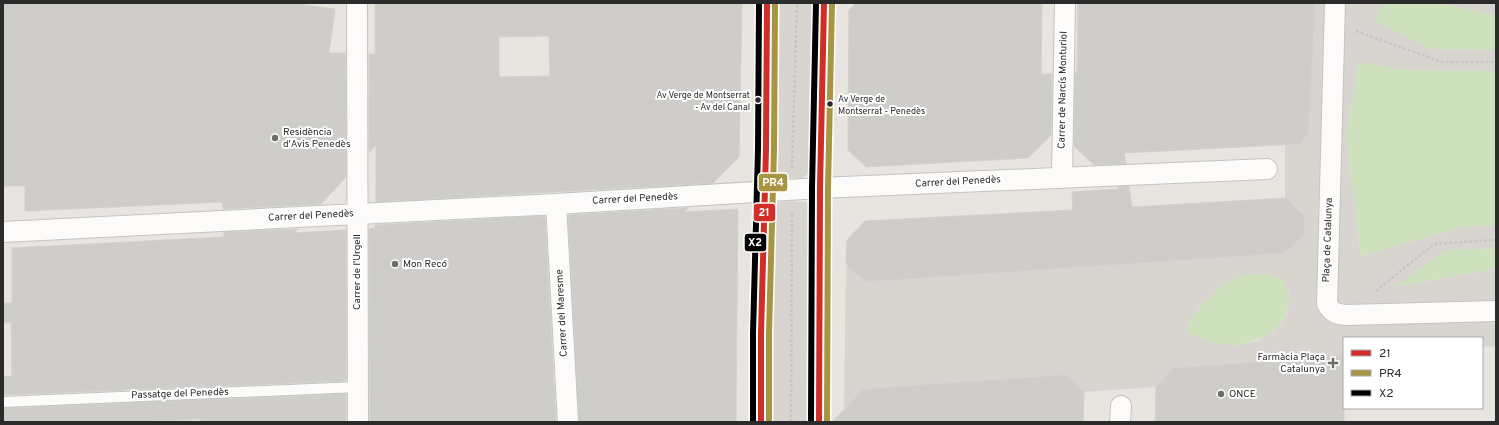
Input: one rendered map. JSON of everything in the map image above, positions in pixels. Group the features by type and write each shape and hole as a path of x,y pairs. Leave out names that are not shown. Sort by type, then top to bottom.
{"street":[{"name":"Carrer de l'Urgell","path":"357,3 358,422"},
{"path":"761,422 761,334 768,3"},
{"path":"819,422 820,188 824,3"},
{"name":"Carrer de Narcís Monturiol","path":"1062,177 1065,3"},
{"name":"Plaça de Catalunya","path":"1335,3 1327,304 1331,311 1338,314 1347,315 1496,311"},
{"name":"Carrer del Penedès","path":"3,232 556,204 820,188 1267,169"},
{"name":"Carrer del Maresme","path":"556,204 568,422"}],"lane":[{"name":"Passatge del Penedès","path":"3,402 358,387"}],"path":[{"path":"792,171 797,3"},
{"path":"1334,23 1442,62 1496,62"},
{"path":"787,149 798,150"},
{"path":"791,422 792,208"},
{"path":"786,222 798,222"},
{"path":"1376,291 1434,244 1496,240"}],"green space":[{"path":"1383,3 1436,3 1496,15 1496,50 1430,49 1375,21"},
{"path":"1359,61 1404,70 1496,71 1496,226 1463,227 1361,256 1346,134"},
{"path":"1496,248 1496,269 1394,287 1446,250"},
{"path":"1260,273 1278,277 1283,281 1288,291 1289,298 1286,315 1282,322 1270,333 1254,341 1235,346 1228,346 1203,340 1185,332 1201,307 1223,285 1241,276"}],"shaded area":[{"path":"777,3 813,3 809,171 808,174 802,178 783,178 775,174"},
{"path":"1315,3 1383,3 1375,21 1430,49 1496,50 1496,71 1404,70 1359,62 1346,134 1361,256 1463,227 1496,226 1496,248 1446,250 1395,287 1496,269 1496,346 1483,347 1483,337 1343,337 1343,356 1174,368 1156,387 1084,392 924,385 864,389 844,409 846,264 864,281 1285,253 1304,233 1304,216 1285,198 1285,145 1299,144 1308,134","holes":["1260,273 1272,275 1283,281 1289,293 1287,314 1282,322 1272,332 1257,341 1236,346 1209,342 1185,332 1200,307 1223,285 1241,276"]},
{"path":"1436,3 1496,3 1496,15"},
{"path":"782,201 806,202 810,209 807,422 772,422 775,208 777,204"}],"building":[{"path":"3,3 290,3 335,9 329,53 346,53 346,177 321,204 223,209 222,202 25,211 25,186 3,186"},
{"path":"375,3 742,3 739,157 713,183 376,202 376,145 369,153 369,54 375,54","holes":["549,36 550,76 499,77 499,37"]},
{"path":"856,3 1042,3 1041,74 1052,74 1051,135 1028,158 866,167 848,150 849,10"},
{"path":"1078,3 1315,3 1308,134 1299,144 1124,153 1126,164 1094,165 1074,146"},
{"path":"1129,186 1132,207 1287,198 1304,216 1304,234 1285,253 904,279 864,281 846,264 847,240 865,221 1073,210 1072,192 1119,189 1117,187"},
{"path":"688,208 684,212 738,209 736,422 579,422 568,215"},
{"path":"545,216 556,422 370,422 369,229 375,228 375,225"},
{"path":"298,229 294,233 346,230 346,381 3,395 3,377 12,376 11,322 3,323 3,303 12,303 12,248 224,237 224,232"},
{"path":"1343,356 1344,422 1155,422 1156,387 1174,368"},
{"path":"1066,375 1084,392 1083,422 832,422 864,389"},
{"path":"346,394 346,422 201,422 201,419 154,422 3,422 3,408"}],"transit line":[{"name":"X2","path":"753,422 753,334 758,149 759,3"},
{"name":"21","path":"761,422 761,334 766,149 767,3"},
{"name":"PR4","path":"769,422 769,334 774,149 775,3"},
{"name":"X2","path":"811,422 812,188 816,3"},
{"name":"21","path":"819,422 820,188 824,3"},
{"name":"PR4","path":"827,422 828,188 832,3"}],"place":[{"name":"Av Verge de Montserrat - Av del Canal","path":"758,100"},
{"name":"Av Verge de Montserrat - Penedès","path":"830,104"},
{"name":"Residència d'Avis Penedès","path":"275,138"},
{"name":"Mon Recó","path":"395,264"},
{"name":"Farmàcia Plaça Catalunya","path":"1333,363"},
{"name":"ONCE","path":"1221,394"}]}
